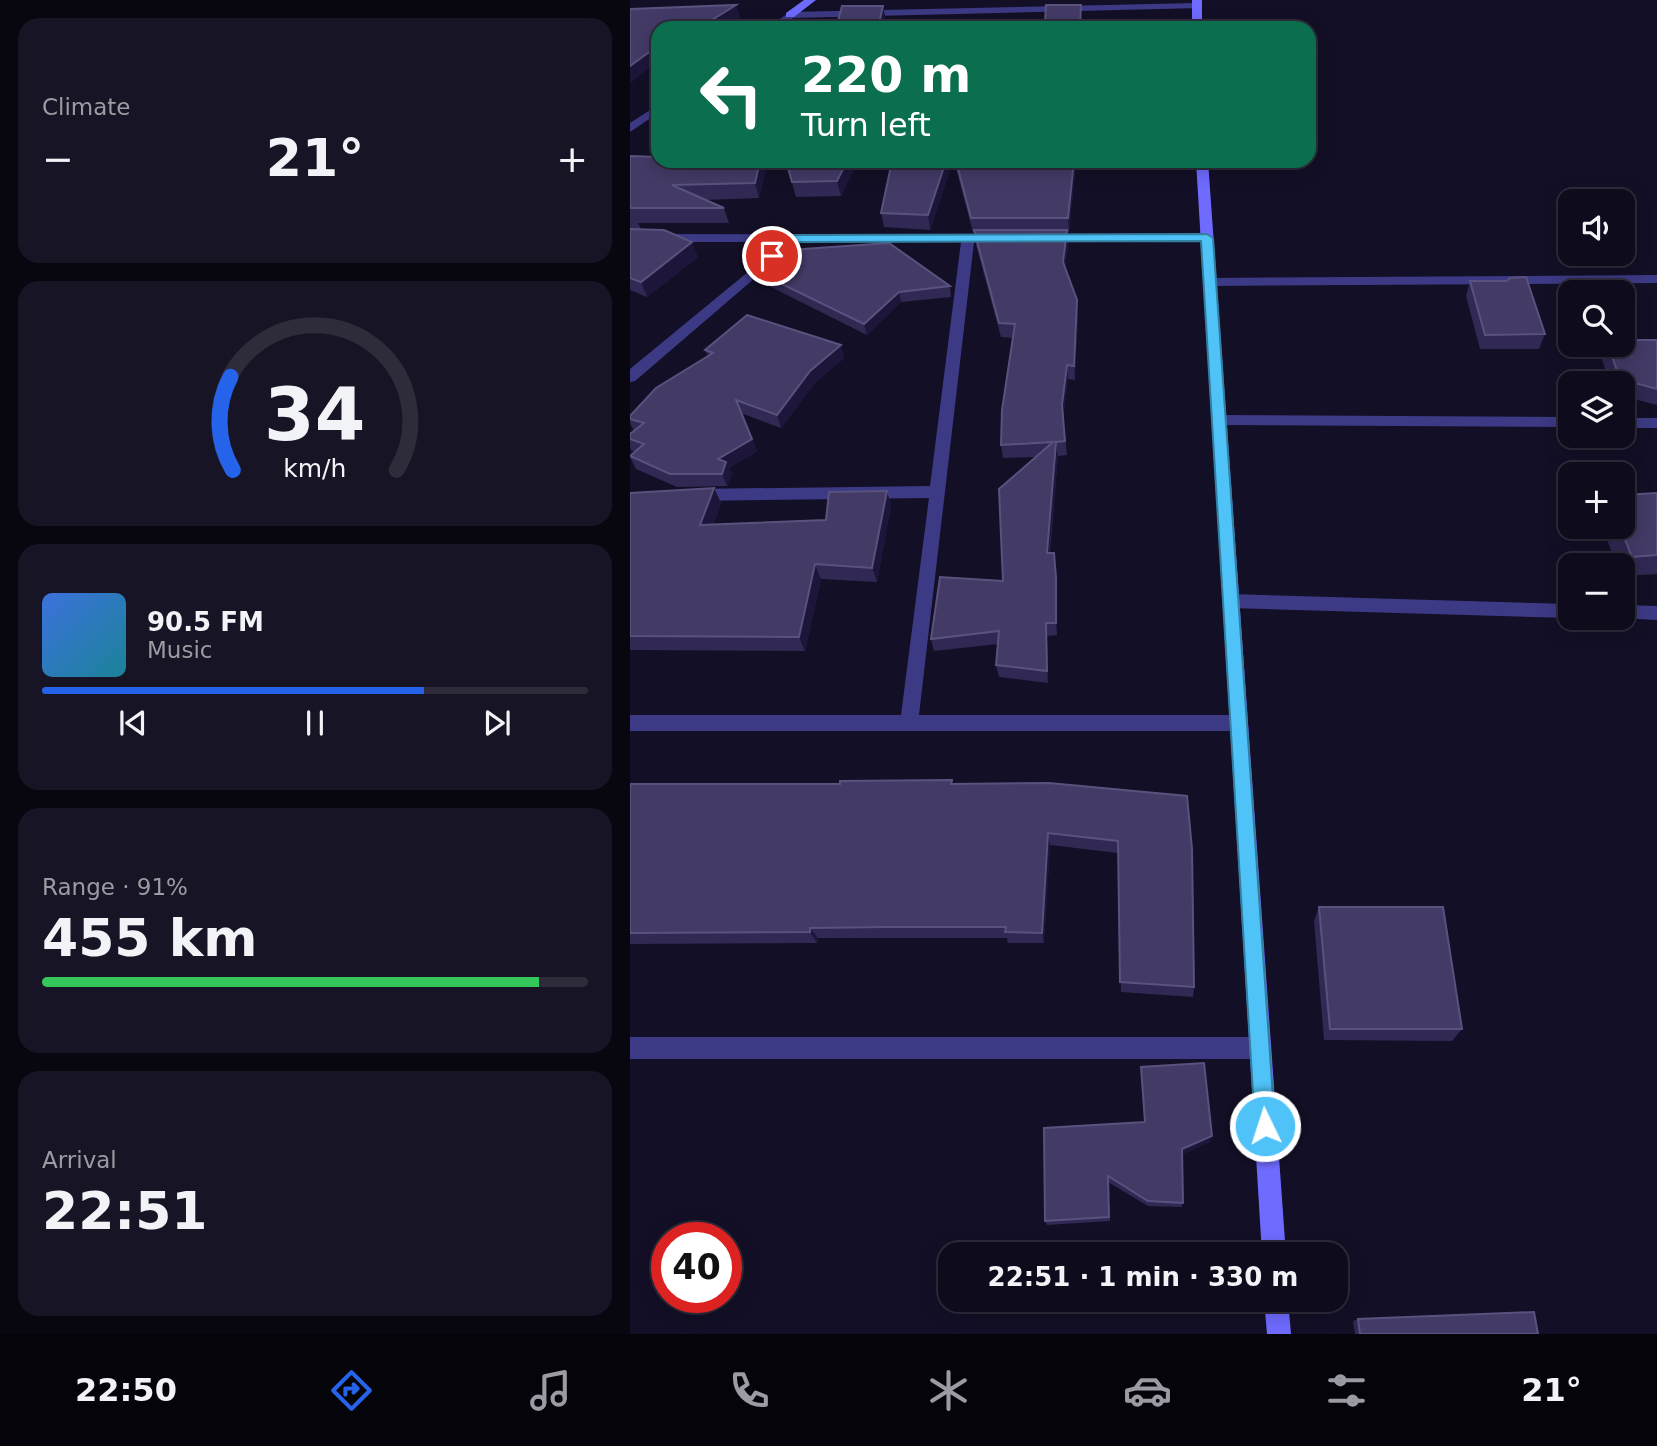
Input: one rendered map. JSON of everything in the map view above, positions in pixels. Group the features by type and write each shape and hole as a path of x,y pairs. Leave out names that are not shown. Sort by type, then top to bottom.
{"street":[{"path":"782,21 811,0"},
{"path":"790,15 1197,3 1197,21"},
{"path":"630,128 651,115"},
{"path":"1202,168 1272,1242"},
{"path":"630,238 1008,238"},
{"path":"909,723 968,238"},
{"path":"1034,238 1207,238"},
{"path":"630,377 793,239"},
{"path":"1210,282 1657,279"},
{"path":"1219,421 1558,422"},
{"path":"1635,423 1657,423"},
{"path":"672,495 937,492"},
{"path":"1231,601 1558,611"},
{"path":"1635,612 1657,613"},
{"path":"630,723 1239,723"},
{"path":"630,1048 1260,1048"},
{"path":"1277,1312 1279,1334"}],"building":[{"path":"736,5 710,21 651,21 651,51 630,66 630,9"},
{"path":"1046,5 1081,5 1080,21 1045,21"},
{"path":"842,6 883,6 880,21 838,21"},
{"path":"630,156 651,157 651,168 758,168 755,183 672,185 724,208 630,208"},
{"path":"788,168 844,168 837,181 792,182"},
{"path":"891,168 944,168 928,215 881,213"},
{"path":"958,168 1073,168 1068,218 971,218"},
{"path":"630,229 664,230 692,242 641,282 630,278"},
{"path":"974,230 1067,230 1063,262 1077,300 1074,366 1067,365 1062,405 1065,441 1056,442 1047,553 1054,553 1056,623 1046,623 1047,671 996,665 999,631 931,639 940,577 1003,581 999,489 1053,442 1001,445 1002,410 1015,324 999,323"},
{"path":"889,243 950,286 899,292 864,324 753,270 775,251"},
{"path":"1526,277 1545,334 1485,335 1470,281 1507,281 1510,278"},
{"path":"747,315 841,345 810,371 777,415 736,400 752,439 718,459 726,462 722,474 670,474 630,456 644,444 630,439 630,434 644,423 630,419 630,416 656,388 713,353 705,350"},
{"path":"1635,340 1657,340 1657,389 1635,383 1635,371 1617,371 1612,357 1635,357"},
{"path":"714,488 700,525 826,520 829,492 887,491 872,568 815,564 799,637 630,636 630,493"},
{"path":"1657,493 1657,555 1635,557 1635,553 1630,553 1625,539 1635,539 1635,494"},
{"path":"952,780 951,784 1049,783 1187,796 1192,849 1194,987 1120,982 1118,841 1048,833 1042,933 1005,932 1006,927 888,927 810,928 810,932 630,933 630,784 840,784 840,781"},
{"path":"1319,907 1443,907 1462,1029 1330,1029"},
{"path":"1204,1063 1212,1136 1182,1149 1183,1203 1148,1201 1108,1176 1109,1217 1045,1221 1044,1128 1145,1122 1141,1067"},
{"path":"1534,1312 1538,1334 1360,1334 1358,1319"}],"route":[{"path":"772,256 793,239 1207,238 1265,1126"}]}
